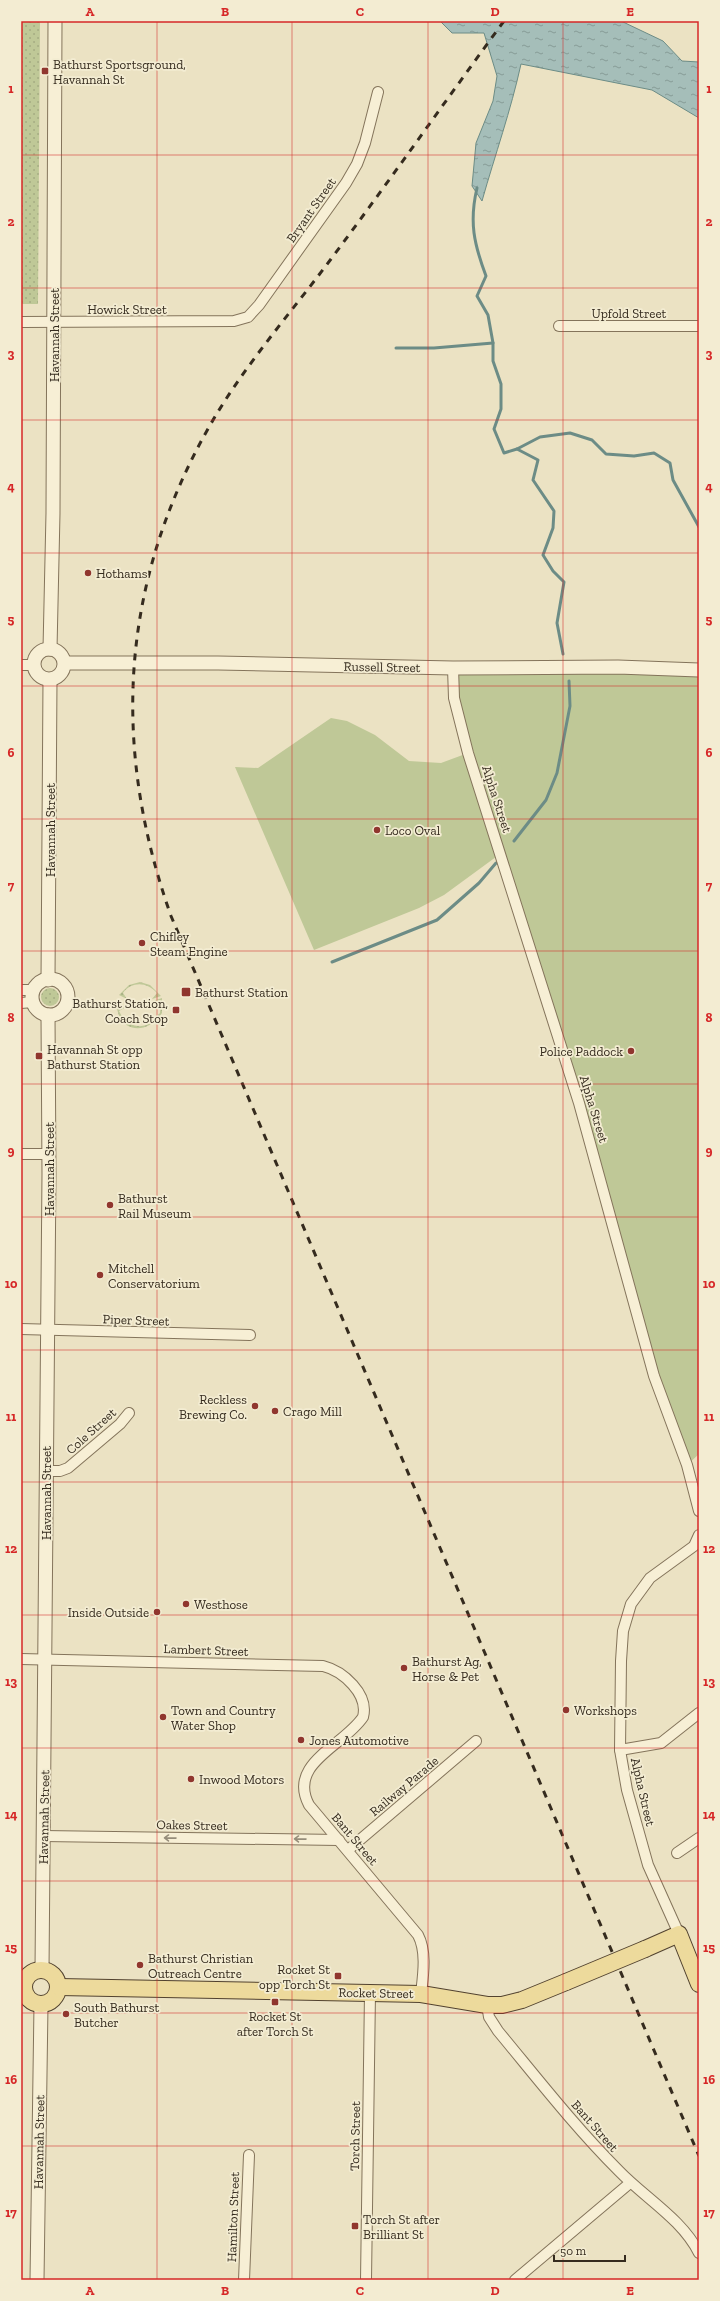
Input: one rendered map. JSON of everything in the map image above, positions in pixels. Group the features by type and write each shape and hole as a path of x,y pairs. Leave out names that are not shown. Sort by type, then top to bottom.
{"main road":[{"name":"Rocket Street","path":"59,1988 421,1994 487,2005 502,2005 522,2000 679,1934"},
{"path":"679,1934 699,1984"},
{"path":"42,1970 52,1974 59,1988 58,1993 51,2002 41,2005 36,2004 27,1997 22,1987 32,1973 42,1970"}],"street":[{"name":"Havannah Street","path":"50,649 53,513 55,21"},
{"name":"Bryant Street","path":"234,321 248,317 254,312 346,183 365,143 378,92"},
{"name":"Howick Street","path":"21,322 234,321"},
{"name":"Upfold Street","path":"558,326 699,326"},
{"path":"50,649 62,655 64,663 62,672 50,680 38,675 27,665 39,653 50,649"},
{"name":"Russell Street","path":"64,663 218,663 453,668 618,666 699,670"},
{"name":"Alpha Street","path":"453,668 454,698 462,732 579,1103 654,1376 687,1464 699,1511"},
{"name":"Havannah Street","path":"48,980 50,680"},
{"path":"48,980 59,982 63,985 68,996 62,1010 48,1015 40,1012 27,996 41,982 48,980"},
{"name":"Havannah Street","path":"42,1970 49,1154 48,1015"},
{"path":"21,1154 49,1154"},
{"name":"Piper Street","path":"21,1329 250,1335"},
{"name":"Cole Street","path":"46,1472 60,1471 68,1468 120,1424 129,1413"},
{"name":"Alpha Street","path":"679,1934 648,1866 627,1790 620,1750 621,1661 623,1631 631,1604 650,1578 696,1544 699,1535"},
{"name":"Lambert Street","path":"21,1659 323,1666 336,1670 354,1686 363,1701 365,1712"},
{"name":"Bant Street","path":"365,1712 354,1728 310,1767 303,1784 305,1797 309,1805 348,1850 421,1941 424,1966 421,1994"},
{"path":"620,1750 661,1743 699,1713"},
{"name":"Railway Parade","path":"348,1850 476,1741"},
{"name":"Oakes Street","path":"44,1836 339,1840"},
{"path":"677,1853 699,1838"},
{"name":"Torch Street","path":"366,2280 370,1993"},
{"name":"Havannah Street","path":"37,2280 41,2005"},
{"name":"Bant Street","path":"487,2005 489,2017 498,2031 595,2146 630,2183 673,2220 699,2253"},
{"name":"Hamilton Street","path":"244,2280 248,2155"},
{"path":"516,2280 630,2183"}],"green space":[{"path":"21,21 40,21 38,304 21,304"},
{"name":"Police Paddock","path":"453,668 699,670 699,1454 687,1465 654,1376 607,1200 500,854 444,895 419,908 314,950 235,767 258,768 331,718 347,721 375,735 409,761 441,763 468,753"},
{"path":"140,982 150,985 161,996 152,999 157,993 153,989 140,984 131,986 123,993 127,999 119,995 129,985"},
{"path":"50,988 54,989 58,993 58,1001 54,1005 50,1006 46,1005 42,1001 41,997 42,993 46,989"},
{"path":"162,998 162,1013 150,1025 143,1028 130,1027 124,1023 117,1008 126,1007 119,1011 130,1024 138,1026 147,1025 145,1018 149,1024 160,1013 161,1001 153,1001"}],"water":[{"path":"440,21 621,21 663,41 682,61 699,62 699,118 652,90 521,64 508,115 482,201 472,186 476,143 493,101 497,76 484,33 452,33"}],"waterway":[{"path":"477,188 473,212 474,233 478,254 486,276 477,296 488,315 493,343 493,361 501,384 501,409 494,429 504,453 517,449 540,437 570,433 592,440 606,454 634,456 654,453 670,463 673,480 699,527"},
{"path":"396,348 434,348 493,343"},
{"path":"517,449 538,460 533,480 554,511 553,528 543,555 553,571 564,582 557,623 563,654"},
{"path":"514,841 546,800 557,773 570,706 569,681"},
{"path":"332,962 437,920 479,883 496,863"}],"railway":[{"path":"504,21 353,229 267,341 222,405 209,427 179,486 157,546 142,606 134,667 133,728 139,790 152,853 171,916 699,2156"}],"place":[{"name":"Bathurst Sportsground, Havannah St","path":"45,71"},
{"name":"Hothams","path":"88,573"},
{"name":"Loco Oval","path":"377,830"},
{"name":"Chifley Steam Engine","path":"142,943"},
{"name":"Bathurst Station","path":"186,992"},
{"name":"Bathurst Station, Coach Stop","path":"176,1010"},
{"name":"Police Paddock","path":"631,1051"},
{"name":"Havannah St opp Bathurst Station","path":"39,1056"},
{"name":"Bathurst Rail Museum","path":"110,1205"},
{"name":"Mitchell Conservatorium","path":"100,1275"},
{"name":"Reckless Brewing Co.","path":"255,1406"},
{"name":"Crago Mill","path":"275,1411"},
{"name":"Westhose","path":"186,1604"},
{"name":"Inside Outside","path":"157,1612"},
{"name":"Bathurst Ag, Horse & Pet","path":"404,1668"},
{"name":"Workshops","path":"566,1710"},
{"name":"Town and Country Water Shop","path":"163,1717"},
{"name":"Jones Automotive","path":"301,1740"},
{"name":"Inwood Motors","path":"191,1779"},
{"name":"Bathurst Christian Outreach Centre","path":"140,1965"},
{"name":"Rocket St opp Torch St","path":"338,1976"},
{"name":"Rocket St after Torch St","path":"275,2002"},
{"name":"South Bathurst Butcher","path":"66,2014"},
{"name":"Torch St after Brilliant St","path":"355,2226"}]}
